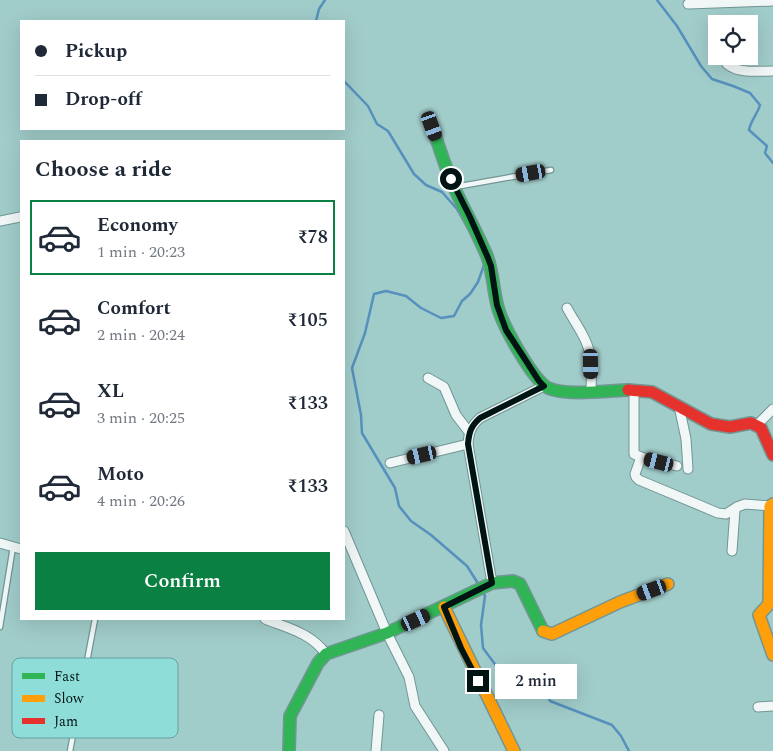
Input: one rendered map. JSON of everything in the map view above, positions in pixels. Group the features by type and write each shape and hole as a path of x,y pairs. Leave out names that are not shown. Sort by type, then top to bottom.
{"street":[{"path":"688,4 773,1"},
{"path":"728,65 733,69 742,71 773,71"},
{"path":"432,126 454,187 470,217 491,266 497,305 506,330 544,386 551,390 562,392 634,390 652,392 711,424 719,426 757,424 770,440 773,455"},
{"path":"0,221 20,217"},
{"path":"567,308 589,349 592,391"},
{"path":"428,378 444,388 456,415 469,432"},
{"path":"484,587 468,444 469,432 472,425 480,418 544,386"},
{"path":"634,390 634,454 677,466"},
{"path":"679,406 686,439 688,469"},
{"path":"757,424 771,412"},
{"path":"390,463 468,444"},
{"path":"641,457 635,474 639,480 718,513 726,514 745,504 772,505 769,604 768,608 760,612 759,615 773,656"},
{"path":"732,551 735,510 737,507"},
{"path":"345,533 387,633 409,677 415,706 444,751"},
{"path":"0,543 17,548"},
{"path":"289,751 290,716 292,710 318,663 326,654 337,649 387,633 484,587 513,581 520,584 544,632 552,634 620,602 668,584"},
{"path":"444,607 461,648 514,751"},
{"path":"267,620 310,638 319,644 326,654"},
{"path":"758,707 773,706"},
{"path":"376,751 380,715"}],"lane":[{"path":"454,187 551,170"},
{"path":"0,627 17,548"},
{"path":"87,658 94,620"},
{"path":"70,751 72,738"}],"waterway":[{"path":"316,20 319,9 325,0"},
{"path":"657,0 677,26 701,66 712,79 750,93 760,105 749,130 767,146 765,153 773,163"},
{"path":"345,82 368,106 377,124 388,131 414,174 426,185 442,192 457,209 468,228"},
{"path":"479,585 467,566 431,535 411,521 399,506 395,488 362,433 361,415 352,368 365,333 374,294 386,291 406,296 421,308 441,318 454,316 462,301 470,294 478,282 484,265"},
{"path":"483,592 485,596 481,625 483,648 497,667 510,678 531,680 543,687 550,701 612,725 621,736 629,751"}],"traffic: fast":[{"path":"432,126 458,196 487,256 504,324 534,374 548,388 565,392 628,390"},
{"path":"289,751 290,716 318,663 326,654 387,633 492,583 513,581 520,584 543,631"}],"traffic: slow":[{"path":"773,504 770,506 769,604 759,615 773,655"},
{"path":"543,631 552,634 620,602 668,584"},
{"path":"444,607 514,751"}],"traffic: jam":[{"path":"628,390 652,392 711,424 730,427 751,423 761,428 773,455"}],"route":[{"path":"451,179 491,266 497,305 506,330 544,386 480,418 472,425 469,432 468,444 492,583 444,607 461,648 478,681"}]}
